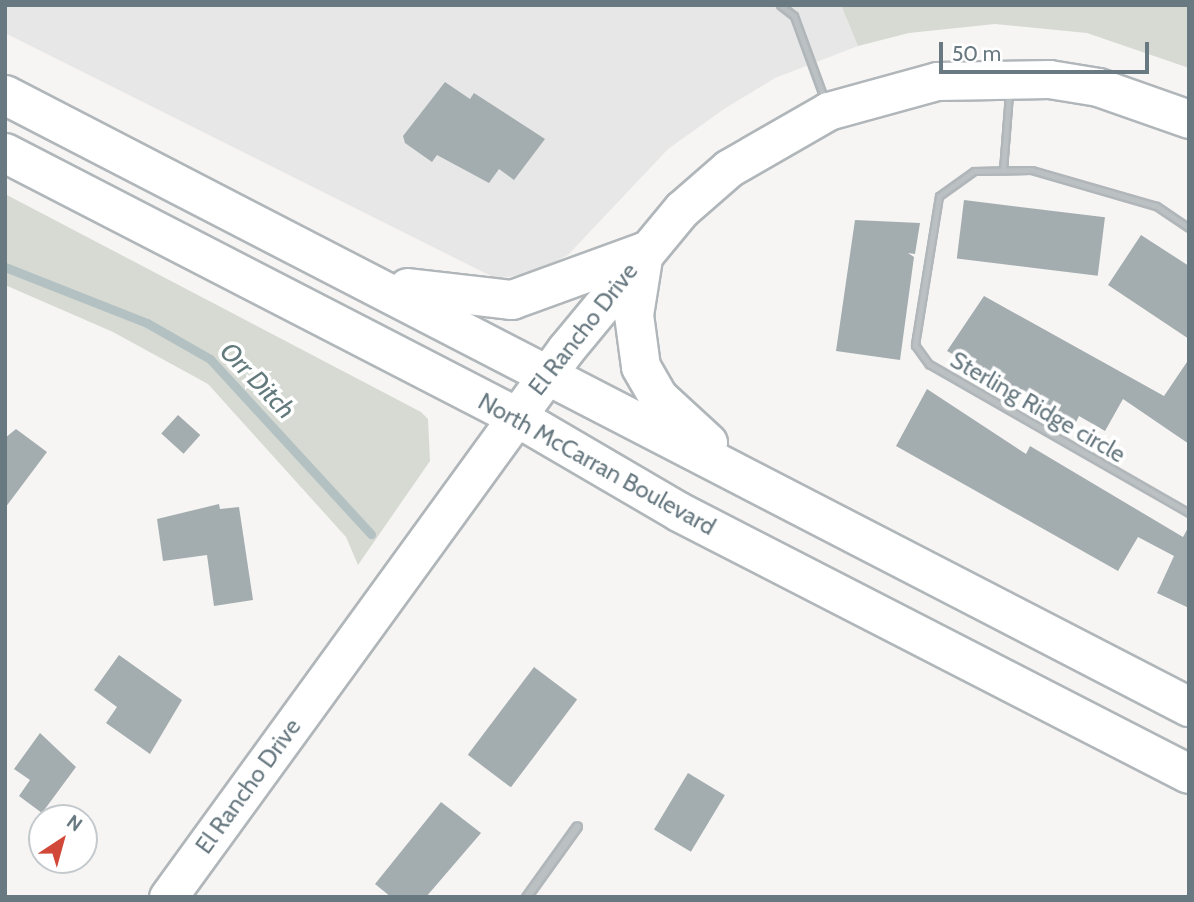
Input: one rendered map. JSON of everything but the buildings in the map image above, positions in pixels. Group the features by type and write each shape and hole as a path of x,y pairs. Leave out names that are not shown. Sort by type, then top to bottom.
{"main road":[{"name":"El Rancho Drive","path":"168,897 515,416 644,252 729,168 828,111 937,81 1010,78 1098,88 1189,119"},
{"path":"5,95 1189,707"},
{"name":"North McCarran Boulevard","path":"5,153 515,416 679,512 1189,774"},
{"path":"361,278 438,295 512,300 644,252 634,322 646,379 745,478"}],"street":[{"path":"526,897 577,826"}],"lane":[{"path":"780,5 794,16 805,40 828,111"},
{"path":"1003,170 1010,78"},
{"name":"Sterling Ridge circle","path":"1186,511 929,364 915,345 939,196 974,171 1031,170 1156,206 1189,228"},
{"path":"1186,511 1189,502"}],"shaded area":[{"path":"5,5 841,5 858,46 775,78 724,109 668,149 568,255 536,272 497,279 5,33"},
{"path":"841,5 1189,5 1189,68 1087,33 995,24 909,33 858,46"},
{"path":"5,194 421,412 428,419 430,461 358,565 346,537 208,384 113,332 5,285"}],"waterway":[{"name":"Orr Ditch","path":"5,267 147,323 210,359 371,534"}]}
